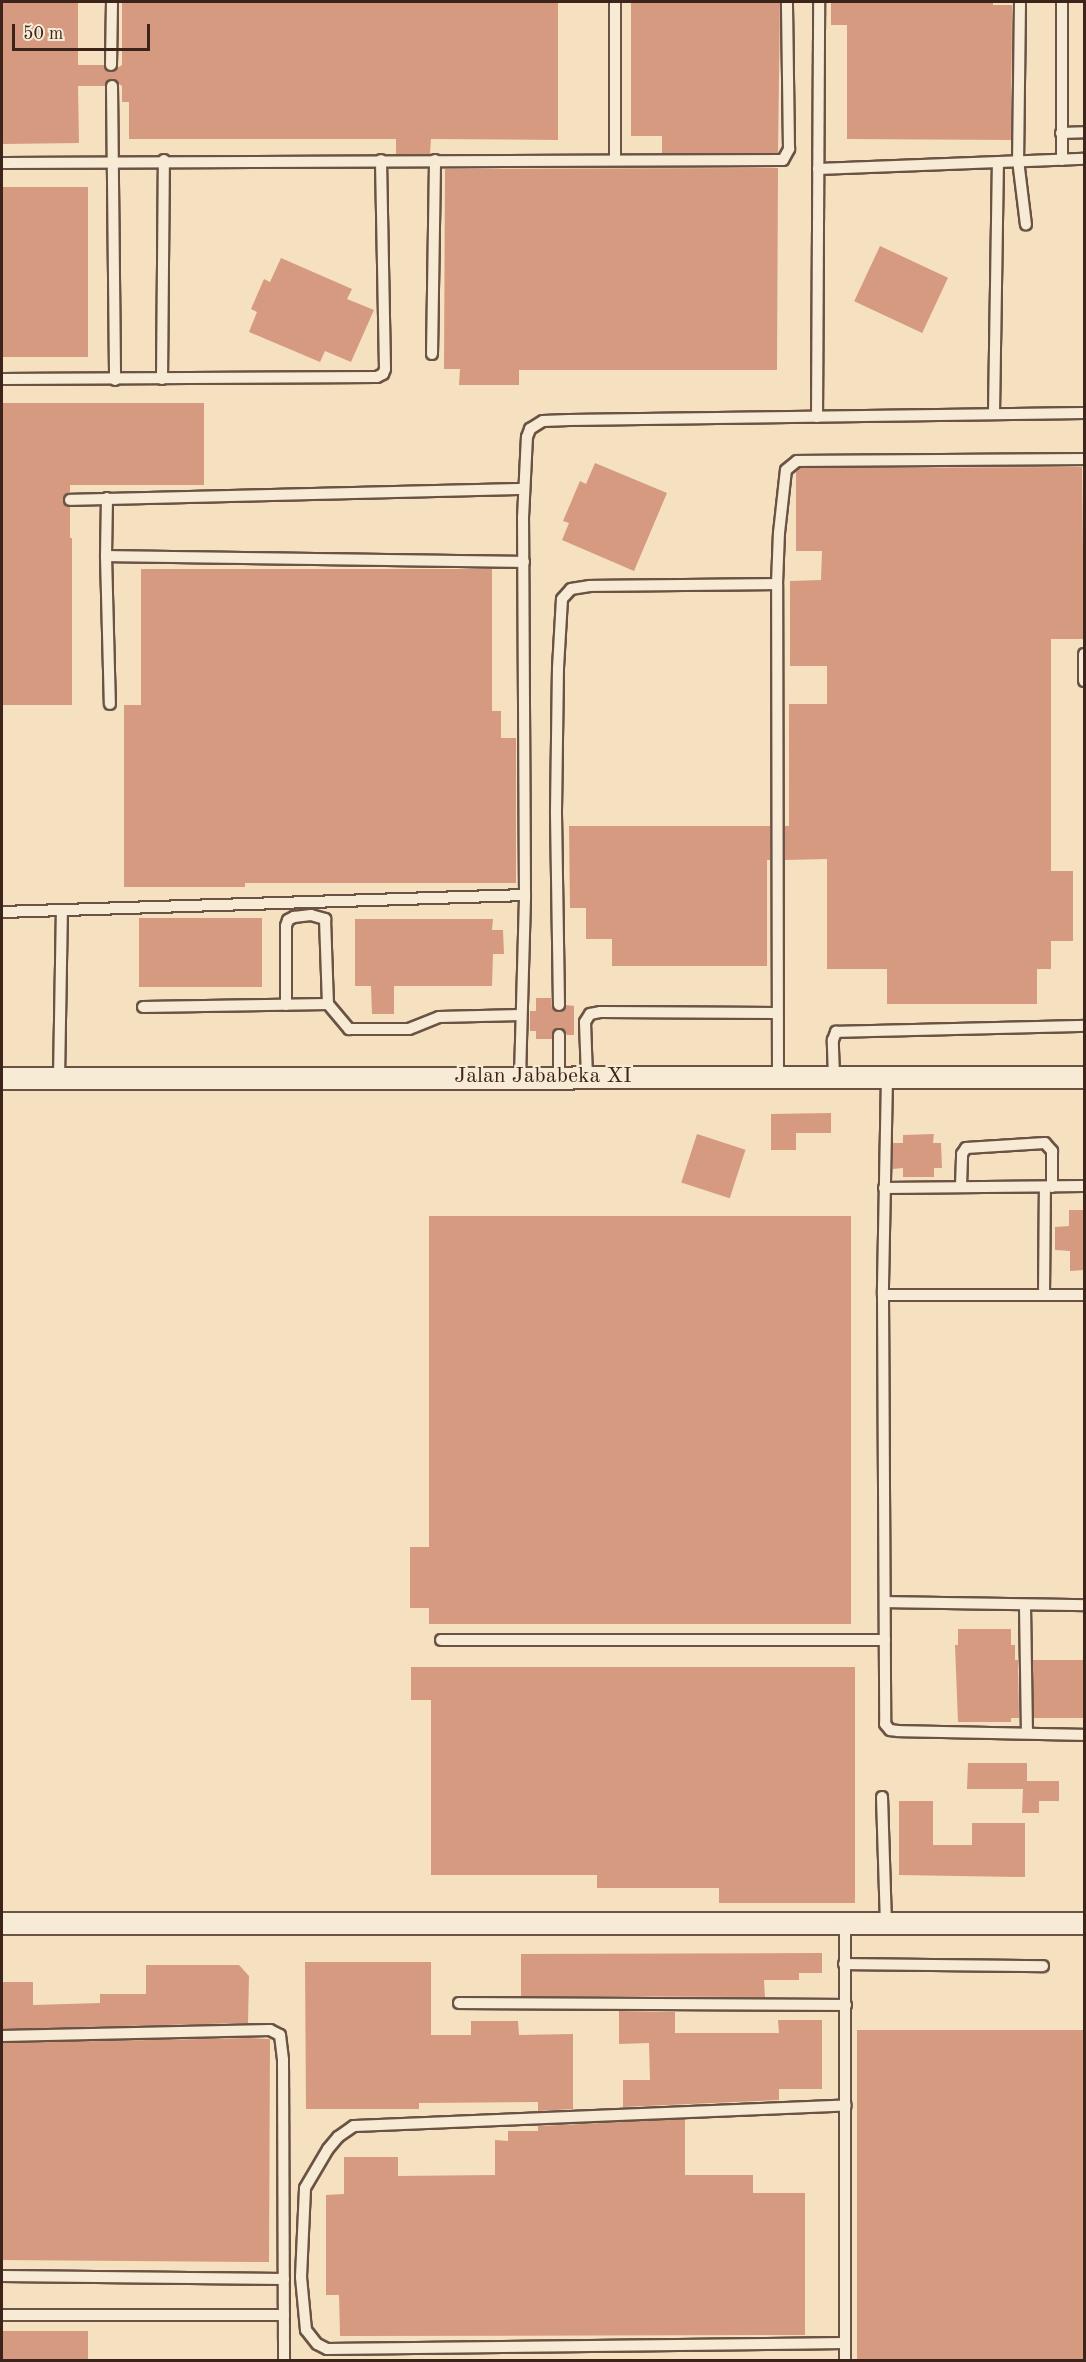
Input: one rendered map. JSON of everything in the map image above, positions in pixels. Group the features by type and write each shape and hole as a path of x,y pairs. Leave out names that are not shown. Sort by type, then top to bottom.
{"street":[{"name":"Jalan Jababeka XI","path":"2,1078 1084,1077"},
{"path":"2,1923 1084,1923"}],"lane":[{"path":"111,65 112,2"},
{"path":"615,2 615,160"},
{"path":"2,163 164,160 783,160 789,149 787,2"},
{"path":"817,417 819,2"},
{"path":"1020,2 1017,160 1026,225"},
{"path":"1062,2 1062,160"},
{"path":"112,86 116,380"},
{"path":"1061,133 1084,132"},
{"path":"818,169 1084,159"},
{"path":"162,379 164,160"},
{"path":"2,380 377,377 383,374 385,369 381,160"},
{"path":"432,354 435,160"},
{"path":"994,413 998,162"},
{"path":"520,1077 525,895 524,489 527,437 535,424 543,421 994,413 1084,414"},
{"path":"778,1077 776,1013 777,584 786,470 793,461 1084,459"},
{"path":"70,500 524,489"},
{"path":"107,498 106,555 110,704"},
{"path":"106,555 524,562"},
{"path":"559,1005 556,810 558,668 562,599 571,589 590,586 777,584"},
{"path":"1084,654 1084,681"},
{"path":"2,912 525,895"},
{"path":"59,1078 62,911"},
{"path":"286,1005 286,927 288,920 294,916 311,915 325,919 328,1004 350,1029 411,1028 439,1017 521,1015"},
{"path":"143,1007 328,1004"},
{"path":"587,1077 585,1022 590,1014 600,1012 776,1013"},
{"path":"834,1077 833,1040 836,1032 1084,1026"},
{"path":"559,1035 559,1077"},
{"path":"887,1077 884,1188 885,1724 890,1730 1084,1735"},
{"path":"960,1186 962,1158 966,1148 1045,1143 1052,1151 1048,1187 1044,1294"},
{"path":"884,1188 1084,1186"},
{"path":"884,1295 1084,1295"},
{"path":"885,1602 1025,1606 1084,1605"},
{"path":"1025,1606 1027,1733"},
{"path":"441,1640 885,1640"},
{"path":"882,1797 886,1922"},
{"path":"844,2361 845,1923"},
{"path":"844,1964 1043,1966"},
{"path":"459,2003 846,2005"},
{"path":"2,2036 270,2030 277,2032 282,2038 283,2060 284,2361"},
{"path":"844,2343 327,2349 317,2344 306,2330 301,2277 305,2188 328,2149 338,2137 354,2126 846,2105"},
{"path":"2,2276 284,2279"},
{"path":"2,2315 284,2315"}],"building":[{"path":"2,2 78,2 78,65 104,65 107,71 111,72 122,65 122,2 558,2 558,140 431,139 430,154 396,154 396,139 129,139 129,102 122,102 122,86 112,79 108,80 105,86 78,86 79,143 2,144"},
{"path":"631,2 780,2 778,153 662,153 662,136 631,136"},
{"path":"831,2 993,2 993,5 1012,5 1011,140 847,139 847,25 831,25"},
{"path":"778,168 777,370 519,370 519,385 459,385 460,369 444,369 445,169"},
{"path":"2,187 88,187 88,357 2,357"},
{"path":"880,246 948,278 922,333 854,301"},
{"path":"281,258 352,289 347,299 374,310 351,362 325,351 320,362 249,332 257,312 251,309 264,279 270,282"},
{"path":"2,403 204,403 204,485 70,485 70,492 63,497 64,504 70,507 70,538 72,538 72,705 2,705"},
{"path":"595,463 667,493 634,571 562,540 569,523 563,521 580,481 586,484"},
{"path":"1082,467 1084,639 1051,639 1051,871 1073,871 1073,941 1051,941 1051,969 1037,969 1037,1004 887,1004 887,969 827,969 827,859 785,860 785,826 789,826 789,704 827,704 827,666 790,666 790,581 821,580 822,551 796,551 796,472 800,468"},
{"path":"141,569 492,569 492,711 501,711 501,738 516,738 516,883 245,883 245,887 124,887 124,705 141,705"},
{"path":"569,826 770,826 770,860 767,860 767,966 612,966 612,939 586,939 586,908 570,908"},
{"path":"139,918 262,918 262,987 139,987"},
{"path":"355,919 493,919 492,930 503,930 504,954 493,954 492,986 394,986 394,1014 372,1014 371,986 355,986"},
{"path":"536,998 551,998 552,1008 559,1012 563,1011 566,1005 574,1006 574,1035 567,1035 563,1029 558,1028 553,1031 552,1039 536,1039 536,1031 530,1031 530,1011 536,1011"},
{"path":"831,1113 831,1133 796,1133 796,1150 771,1150 771,1114"},
{"path":"697,1134 746,1150 730,1198 681,1183"},
{"path":"934,1134 933,1143 941,1143 942,1168 934,1168 934,1177 903,1177 903,1168 893,1169 893,1143 903,1143 903,1135"},
{"path":"1069,1210 1084,1210 1084,1270 1070,1271 1070,1251 1055,1250 1055,1227 1069,1226"},
{"path":"429,1216 851,1216 851,1624 429,1624 429,1608 410,1608 410,1547 429,1547"},
{"path":"958,1629 1011,1629 1011,1645 1015,1645 1015,1660 1018,1660 1019,1718 1011,1718 1011,1722 958,1722 955,1645 958,1645"},
{"path":"1033,1660 1084,1660 1084,1718 1033,1718"},
{"path":"411,1667 855,1667 855,1903 719,1903 719,1888 597,1888 597,1875 431,1875 431,1700 411,1700"},
{"path":"968,1763 1027,1763 1027,1781 1059,1781 1059,1801 1039,1801 1039,1813 1022,1813 1023,1789 967,1789"},
{"path":"899,1801 933,1801 933,1845 972,1845 972,1823 1025,1823 1025,1877 899,1875"},
{"path":"822,1953 822,1973 799,1973 799,1980 764,1980 765,1997 521,1996 521,1954"},
{"path":"305,1962 431,1962 431,2035 471,2035 471,2021 518,2021 519,2035 573,2034 573,2109 538,2111 538,2102 419,2103 419,2109 306,2109"},
{"path":"146,1965 239,1965 249,1976 248,2023 2,2029 2,1982 33,1982 33,2005 100,2003 100,1994 146,1994"},
{"path":"619,2011 675,2012 675,2033 779,2033 778,2020 822,2020 822,2089 779,2089 779,2100 623,2107 623,2080 650,2080 649,2043 619,2044"},
{"path":"857,2030 1084,2030 1084,2360 857,2360"},
{"path":"270,2039 269,2262 2,2260 2,2043"},
{"path":"685,2119 685,2175 753,2175 753,2193 805,2193 805,2335 340,2336 339,2295 326,2295 326,2195 344,2194 344,2157 398,2157 398,2176 495,2175 495,2140 508,2141 508,2131 538,2131 538,2126"},
{"path":"2,2331 88,2331 88,2360 2,2360"}]}
